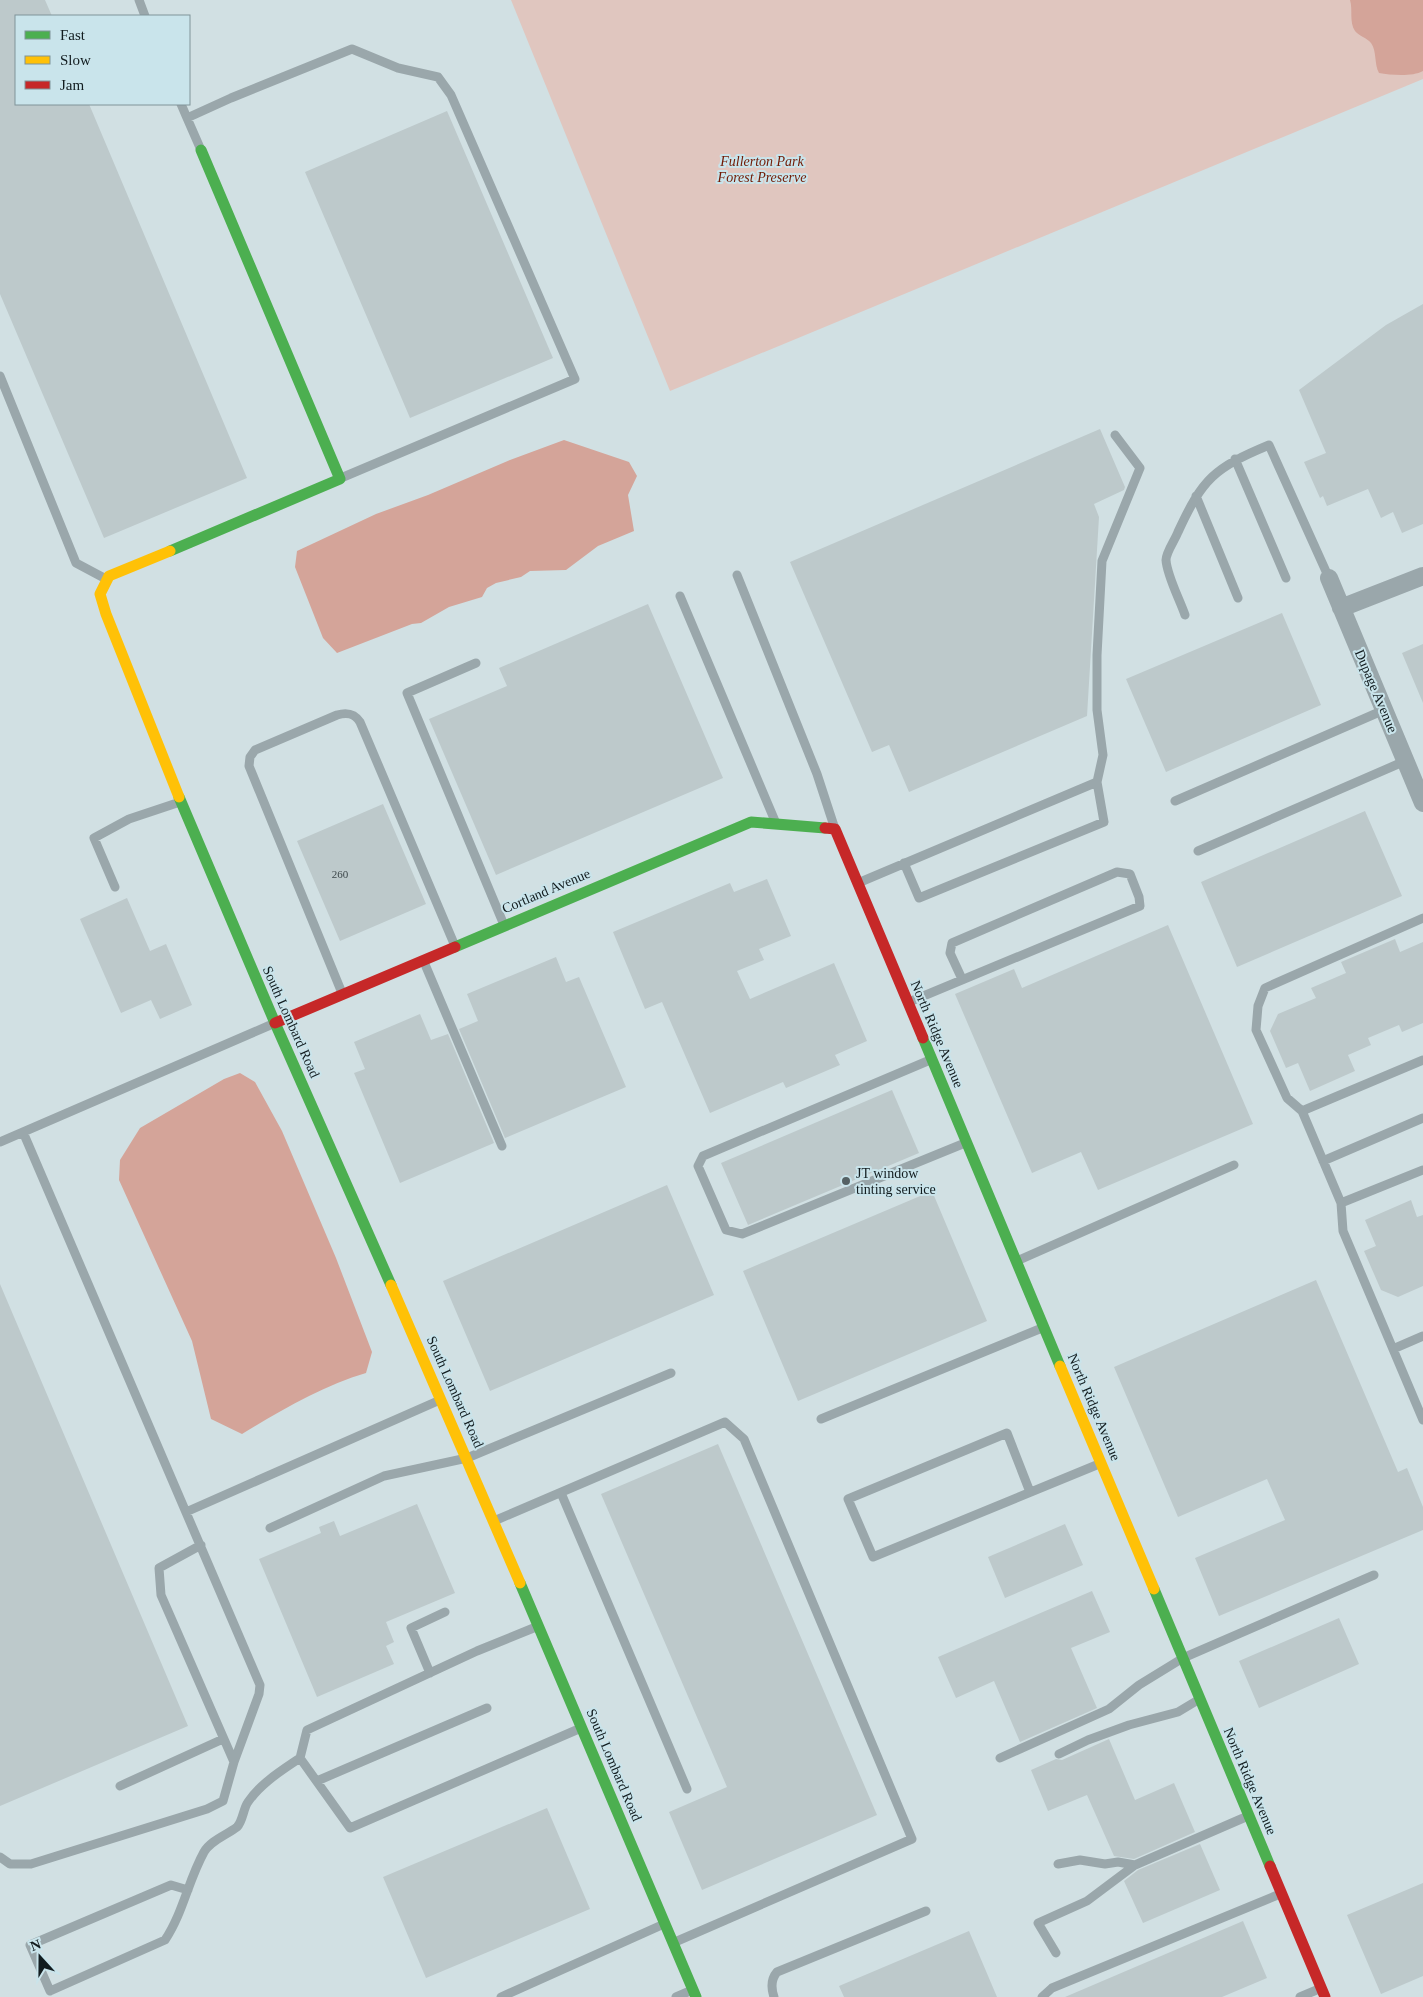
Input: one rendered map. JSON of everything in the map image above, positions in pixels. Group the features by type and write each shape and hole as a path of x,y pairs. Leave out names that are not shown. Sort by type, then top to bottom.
{"street":[{"path":"107,580 109,576 340,479 201,150"},
{"path":"1341,608 1423,576"},
{"name":"Dupage Avenue","path":"1329,578 1423,803"},
{"name":"South Lombard Road","path":"107,580 100,594 106,614 181,802 275,1023 467,1458 694,1993"},
{"name":"Cortland Avenue","path":"275,1023 751,822 835,829"},
{"name":"North Ridge Avenue","path":"835,829 1323,1993"}],"lane":[{"path":"139,0 145,15"},
{"path":"187,118 352,49 398,68 438,77 451,95 575,378 340,479"},
{"path":"181,105 201,150"},
{"path":"0,376 76,562 107,580"},
{"path":"904,863 919,898 1104,822 1097,782 1103,755 1097,710 1097,656 1102,561 1140,468 1115,436"},
{"path":"1185,615 1168,570 1166,559 1196,496 1210,477 1235,459 1269,445 1329,578"},
{"path":"1235,459 1286,578"},
{"path":"1196,496 1238,598"},
{"path":"737,575 817,774 835,829"},
{"path":"680,596 776,824"},
{"path":"476,664 407,694 504,925"},
{"path":"1175,801 1384,710"},
{"path":"342,994 249,766 250,757 255,750 337,715 350,714 360,722 455,946"},
{"path":"1198,851 1406,761"},
{"path":"858,883 1097,782"},
{"path":"115,887 94,838 129,819 181,802"},
{"path":"907,1003 1140,906 1139,897 1130,874 1117,872 952,944 950,953 962,979"},
{"path":"1423,918 1265,988 1258,1006 1256,1030 1287,1098 1302,1111 1341,1203 1343,1231 1423,1420"},
{"path":"423,960 502,1146"},
{"path":"0,1142 275,1023"},
{"path":"932,1059 703,1156 698,1166 726,1230 742,1234 967,1142"},
{"path":"1302,1111 1423,1060"},
{"path":"1323,1161 1423,1118"},
{"path":"0,1857 10,1864 31,1864 207,1809 223,1801 234,1762 259,1694 260,1685 23,1132"},
{"path":"1016,1261 1234,1165"},
{"path":"1341,1203 1423,1170"},
{"path":"821,1419 1044,1327"},
{"path":"1393,1349 1423,1336"},
{"path":"270,1528 384,1476 467,1458 671,1373"},
{"path":"186,1512 442,1400"},
{"path":"494,1522 725,1422 744,1439 912,1839 673,1943"},
{"path":"1030,1492 1007,1433 848,1499 873,1557 1030,1492 1101,1462"},
{"path":"560,1493 687,1789"},
{"path":"201,1545 159,1568 161,1595 234,1762"},
{"path":"1000,1758 1109,1709 1140,1685 1183,1658 1374,1575"},
{"path":"430,1673 411,1628 445,1612"},
{"path":"188,1890 172,1885 30,1945 50,1991 165,1940 176,1924 188,1890 194,1871 205,1850 239,1826 246,1804 262,1785 300,1758 307,1730 538,1626"},
{"path":"1059,1754 1088,1740 1129,1725 1178,1712 1200,1698"},
{"path":"317,1781 488,1708"},
{"path":"300,1758 350,1828 582,1728"},
{"path":"120,1786 223,1739"},
{"path":"1056,1953 1038,1924 1087,1900 1135,1865 1248,1816"},
{"path":"1058,1864 1080,1860 1104,1864 1118,1862 1135,1865"},
{"path":"1042,1997 1052,1988 1282,1894"},
{"path":"774,1997 771,1984 778,1972 926,1910"},
{"path":"501,1997 665,1924"},
{"path":"676,1997 694,1993"},
{"path":"1300,1997 1323,1993"}],"green space":[{"name":"Fullerton Park Forest Preserve","path":"511,0 1423,0 1423,79 670,391"}],"shaded area":[{"path":"1350,0 1423,0 1423,71 1407,75 1379,73 1373,46 1357,33 1353,27"},
{"path":"564,440 629,462 637,476 628,495 634,531 598,546 566,570 530,571 521,577 496,583 487,588 482,597 449,607 421,623 412,624 337,653 323,638 295,567 297,551 376,514"},
{"path":"240,1073 255,1082 282,1131 336,1258 372,1352 366,1373 334,1384 242,1434 211,1419 192,1341 119,1180 120,1160 140,1128 224,1079"}],"building":[{"path":"0,0 45,0 52,15 15,15 15,105 89,105 247,478 104,538 0,294"},
{"path":"447,111 553,358 410,418 305,172"},
{"path":"1423,304 1423,524 1402,533 1393,512 1381,518 1368,489 1327,506 1323,496 1320,498 1304,462 1326,453 1299,390 1386,325"},
{"path":"1100,429 1125,487 1124,490 1094,504 1099,517 1087,716 909,792 889,745 872,752 790,562"},
{"path":"648,604 723,778 496,875 429,719 507,686 499,668"},
{"path":"1282,613 1321,705 1166,772 1126,679"},
{"path":"1423,644 1423,703 1402,653"},
{"path":"383,804 426,904 340,941 297,841"},
{"path":"1365,811 1402,896 1237,967 1201,882"},
{"path":"767,879 791,936 759,949 764,960 737,971 750,999 834,963 867,1041 835,1055 840,1065 786,1088 783,1082 710,1113 662,1002 645,1009 613,932 730,883 734,892"},
{"path":"127,898 150,951 166,944 192,1005 160,1019 151,1000 121,1013 80,919"},
{"path":"1168,925 1253,1124 1098,1190 1081,1152 1032,1173 955,994 1014,969 1022,988"},
{"path":"1395,939 1400,952 1423,942 1423,1023 1402,1032 1399,1025 1368,1038 1371,1045 1348,1055 1355,1071 1310,1091 1298,1063 1286,1068 1270,1031 1278,1014 1316,998 1311,988 1346,973 1341,962"},
{"path":"556,957 566,982 579,977 626,1087 505,1138 459,1029 478,1021 467,994"},
{"path":"420,1014 431,1040 448,1034 494,1143 400,1183 354,1073 365,1069 354,1042"},
{"path":"892,1090 919,1153 748,1225 721,1163"},
{"path":"667,1185 714,1295 490,1391 443,1281"},
{"path":"932,1191 987,1321 798,1401 743,1271"},
{"path":"1411,1200 1417,1217 1423,1215 1423,1286 1398,1297 1381,1290 1364,1251 1376,1246 1365,1220"},
{"path":"1316,1280 1398,1472 1407,1468 1423,1507 1423,1530 1219,1616 1195,1558 1285,1520 1267,1479 1178,1517 1114,1367"},
{"path":"0,1284 188,1726 0,1806"},
{"path":"718,1444 877,1815 702,1890 669,1812 727,1787 601,1494"},
{"path":"417,1504 455,1593 386,1622 394,1642 386,1646 394,1664 317,1697 259,1559 321,1533 319,1527 334,1521 340,1536"},
{"path":"1065,1524 1083,1565 1005,1598 988,1557"},
{"path":"1092,1591 1110,1632 1071,1648 1097,1708 1020,1742 994,1681 956,1698 938,1657"},
{"path":"1339,1618 1359,1664 1259,1708 1239,1661"},
{"path":"1109,1739 1135,1800 1174,1783 1195,1832 1134,1859 1114,1856 1087,1795 1048,1811 1031,1770 1056,1759 1062,1760"},
{"path":"547,1808 590,1909 426,1978 383,1877"},
{"path":"1200,1844 1220,1890 1143,1923 1124,1881 1138,1870"},
{"path":"1423,1883 1423,1976 1381,1994 1347,1915"},
{"path":"1243,1921 1267,1978 1222,1997 1065,1997"},
{"path":"969,1931 997,1997 844,1997 839,1986"}],"traffic: fast":[{"path":"170,551 340,479 201,150"},
{"path":"179,797 275,1023 391,1285"},
{"path":"455,947 751,822 825,828"},
{"path":"923,1038 1060,1366"},
{"path":"520,1583 696,1997"},
{"path":"1154,1589 1270,1866"}],"traffic: slow":[{"path":"170,551 109,576 100,594 106,614 179,797"},
{"path":"391,1285 520,1583"},
{"path":"1060,1366 1154,1589"}],"traffic: jam":[{"path":"825,828 835,829 923,1038"},
{"path":"275,1023 455,947"},
{"path":"1270,1866 1325,1997"}],"place":[{"name":"JT window tinting service","path":"846,1181"}]}
